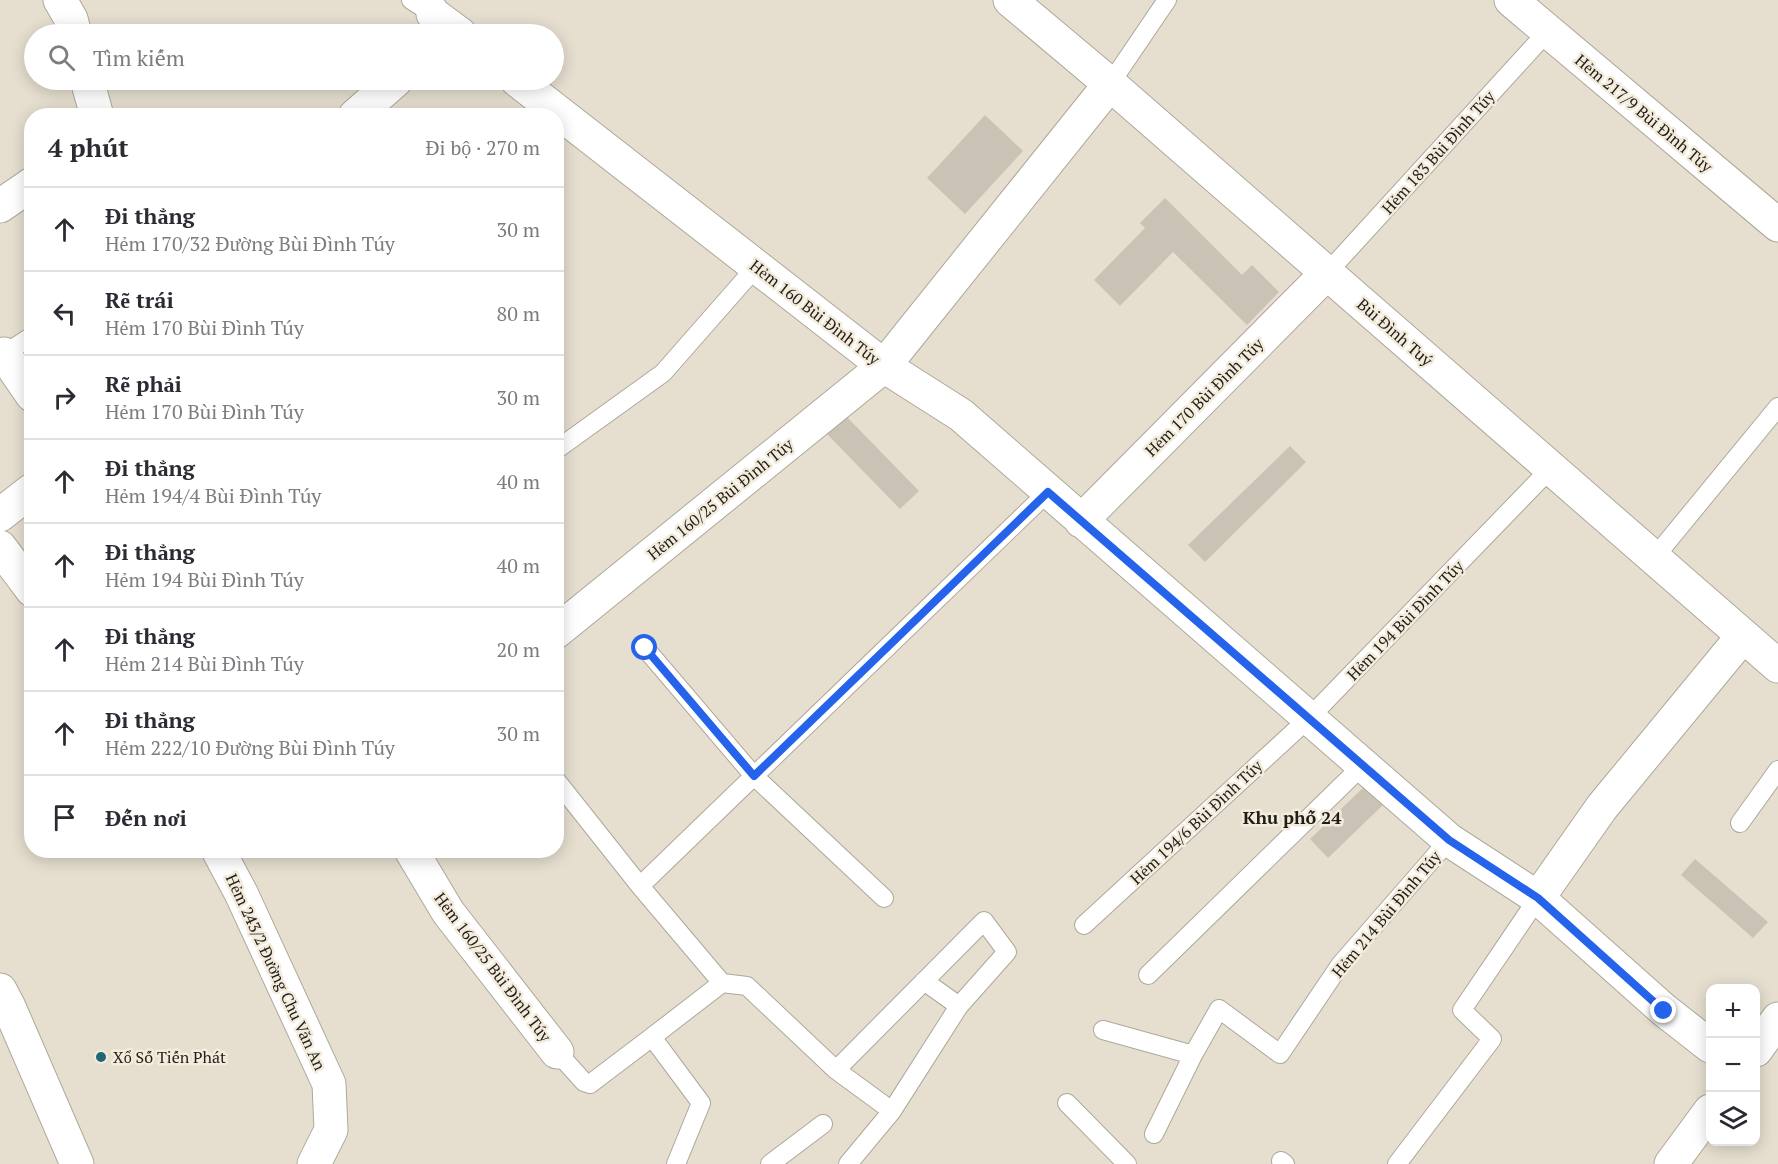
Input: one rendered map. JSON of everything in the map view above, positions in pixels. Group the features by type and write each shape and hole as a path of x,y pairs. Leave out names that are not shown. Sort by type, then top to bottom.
{"street":[{"path":"60,0 72,24"},
{"name":"Bùi Đình Tuý","path":"1010,0 1110,84 1778,666"},
{"name":"Hẻm 217/9 Bùi Đình Túy","path":"1510,0 1778,225"},
{"path":"429,12 446,24"},
{"name":"Hẻm 160 Bùi Đình Túy","path":"564,117 884,366 1110,84"},
{"path":"90,90 95,108"},
{"path":"364,108 385,90"},
{"name":"Hẻm 160 Bùi Đình Túy","path":"530,90 553,108"},
{"path":"0,206 24,190"},
{"name":"Hẻm 170 Bùi Đình Túy","path":"1081,521 1327,273"},
{"path":"2,356 24,385"},
{"path":"884,366 961,415 1449,840"},
{"name":"Hẻm 160/25 Bùi Đình Túy","path":"564,626 884,366"},
{"path":"0,515 24,496"},
{"path":"0,548 24,580"},
{"path":"1538,898 1602,807 1743,636"},
{"name":"Hẻm 214 Bùi Đình Túy","path":"1449,840 1538,898 1664,1011 1706,1043"},
{"name":"Hẻm 243/2 Đường Chu Văn An","path":"222,858 241,893 329,1084 331,1130 314,1164"},
{"name":"Hẻm 160/25 Bùi Đình Túy","path":"416,858 448,912 557,1052"},
{"path":"0,990 77,1164"},
{"path":"1760,1043 1778,1019"},
{"path":"1671,1164 1706,1116"}],"lane":[{"path":"1110,84 1167,0"},
{"name":"Hẻm 183 Bùi Đình Túy","path":"1327,273 1548,31"},
{"path":"564,444 663,373 756,267"},
{"path":"2,356 24,341"},
{"path":"1654,558 1778,407"},
{"name":"Hẻm 194 Bùi Đình Túy","path":"1308,719 1551,468"},
{"path":"640,886 1048,492"},
{"path":"645,648 754,776 884,898"},
{"name":"Hẻm 194/6 Bùi Đình Túy","path":"1084,925 1308,719"},
{"path":"1148,975 1362,766"},
{"path":"1740,823 1778,770"},
{"path":"564,790 640,886 722,983 747,986 836,1070 892,1111"},
{"name":"Hẻm 214 Bùi Đình Túy","path":"1154,1134 1193,1055 1220,1009 1280,1054 1340,965 1449,840"},
{"path":"1397,1164 1492,1039 1462,1010 1538,898"},
{"path":"836,1070 984,921 1007,952 959,1006 892,1111 848,1164"},
{"path":"924,981 959,1006"},
{"path":"557,1052 584,1082 590,1084 722,983"},
{"path":"1102,1030 1193,1055"},
{"path":"652,1037 701,1103 676,1164"},
{"path":"1067,1103 1127,1164"},
{"path":"770,1164 823,1124"}],"building":[{"path":"985,115 1023,151 965,214 927,178"},
{"path":"1165,198 1242,275 1252,265 1279,292 1247,325 1173,252 1120,306 1094,280 1145,228 1140,223"},
{"path":"846,416 919,491 900,509 827,434"},
{"path":"1290,446 1306,462 1205,562 1188,545"},
{"path":"1367,784 1385,803 1328,858 1310,839"},
{"path":"1695,859 1768,922 1753,938 1681,875"}],"place":[{"name":"Xổ Số Tiến Phát","path":"101,1057"}],"district":[{"name":"Khu phố 24","path":"1292,818"}],"route":[{"path":"645,648 754,776 1048,492 1449,840 1538,898 1664,1011"}]}
